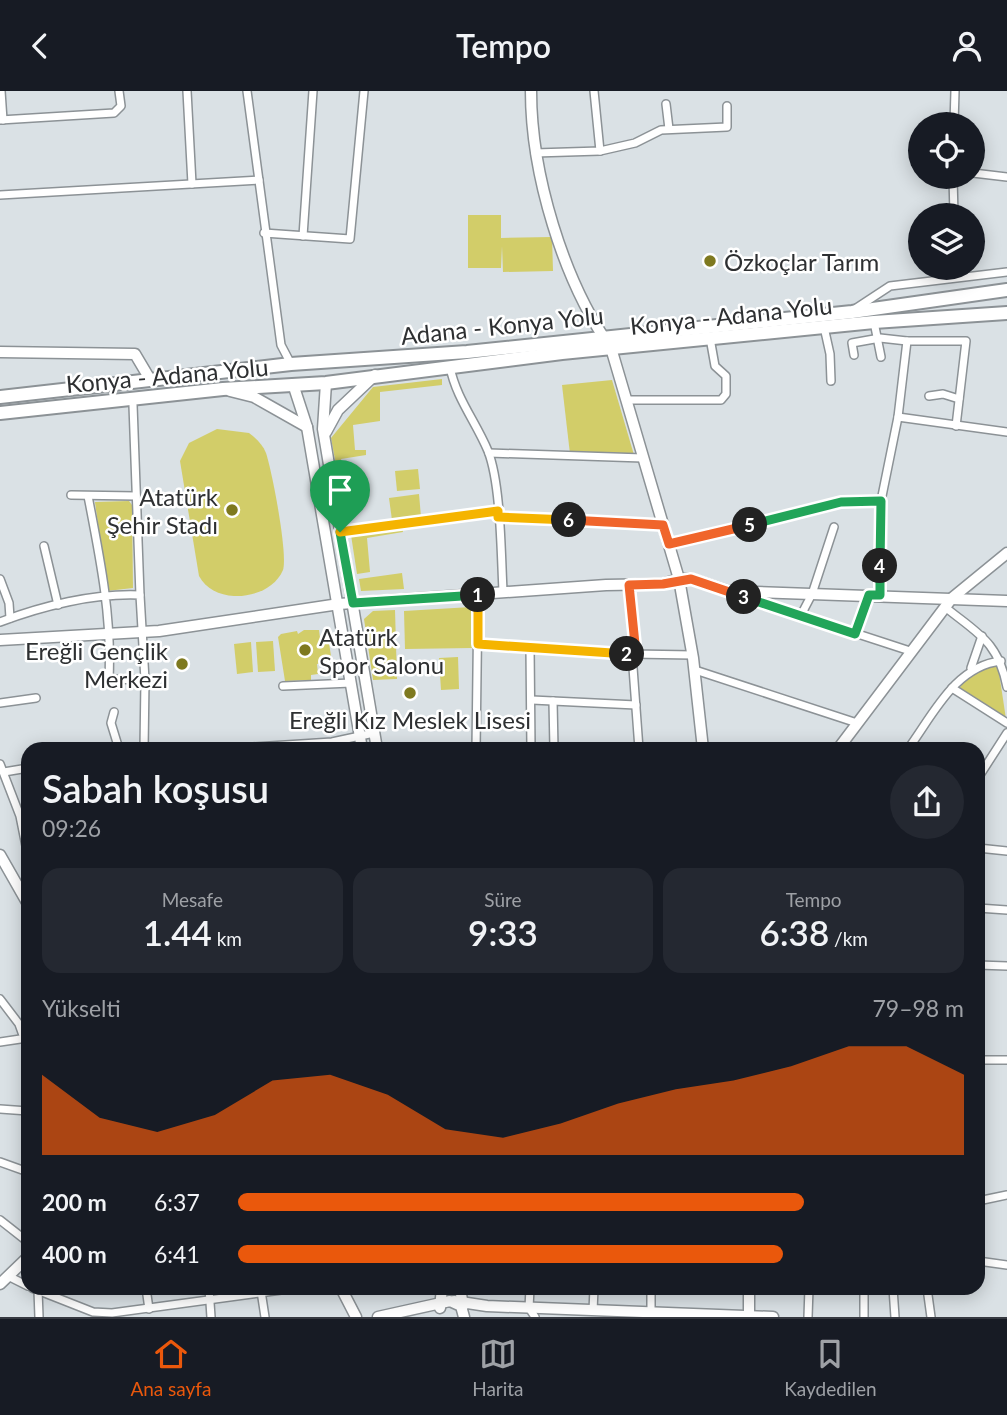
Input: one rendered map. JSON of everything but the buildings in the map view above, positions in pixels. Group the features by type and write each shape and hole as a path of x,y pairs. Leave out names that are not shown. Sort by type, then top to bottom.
{"highway":[{"name":"Adana - Konya Yolu","path":"0,397 291,364 467,352 852,311 1007,290"},
{"name":"Konya - Adana Yolu","path":"0,413 223,390 326,383 375,375 709,338 874,322 1007,313"},
{"path":"324,361 326,383"},
{"path":"291,364 293,384"}],"street":[{"path":"1,91 2,120 114,113 121,106 119,91"},
{"path":"187,91 192,184"},
{"path":"247,91 281,345 291,364"},
{"path":"303,236 313,91"},
{"path":"264,233 350,239 364,91"},
{"path":"531,91 535,153 568,265 611,348 679,579 693,655 702,742"},
{"path":"594,91 600,151"},
{"path":"954,112 955,91"},
{"path":"666,104 669,129"},
{"path":"535,153 600,151 635,143 661,129 727,127 727,106"},
{"path":"985,174 1007,177"},
{"path":"0,195 259,180"},
{"path":"985,274 1007,272"},
{"path":"852,311 890,286 935,280"},
{"path":"874,322 881,357"},
{"path":"846,325 854,355"},
{"path":"824,327 830,354 831,381"},
{"path":"626,400 721,400 726,394 726,376 715,366 709,338"},
{"path":"852,343 877,338 966,341 956,426"},
{"path":"855,634 874,595 881,501 898,417 907,341"},
{"path":"0,352 135,355 151,381"},
{"path":"450,367 454,385 489,453 498,514 503,591"},
{"path":"324,440 328,425 338,410 375,375"},
{"path":"326,383 324,440 376,742"},
{"path":"293,384 307,427 360,742"},
{"path":"223,390 254,397 307,427"},
{"path":"929,396 943,394 959,399"},
{"path":"134,405 140,595 144,632 144,742"},
{"path":"898,417 1007,432"},
{"path":"489,453 643,458"},
{"path":"71,495 136,496"},
{"path":"88,496 108,597 111,633 109,679 145,680"},
{"path":"669,544 841,502 881,501"},
{"path":"340,532 498,514 663,525"},
{"path":"800,617 812,594 834,527"},
{"path":"44,546 58,605"},
{"path":"843,742 945,607 1007,553"},
{"path":"0,579 9,603 10,618"},
{"path":"0,640 144,632 339,604 503,591 663,584 679,579 691,579 910,651"},
{"path":"629,585 639,742"},
{"path":"728,591 1007,601"},
{"path":"0,622 58,605 140,595"},
{"path":"476,742 478,595"},
{"path":"945,607 982,636 1002,658 1007,687"},
{"path":"971,669 982,636"},
{"path":"478,644 693,655"},
{"path":"530,647 531,742"},
{"path":"913,742 952,688 971,669 1002,658"},
{"path":"695,670 857,723"},
{"path":"283,686 351,683"},
{"path":"952,688 1007,723"},
{"path":"0,703 36,698"},
{"path":"532,700 636,705"},
{"path":"553,701 554,742"},
{"path":"114,712 111,723 117,742"},
{"path":"341,742 374,733"},
{"path":"985,767 1007,733"},
{"path":"0,764 21,821"},
{"path":"4,772 21,769"},
{"path":"985,849 1007,851"},
{"path":"0,855 4,871 21,894"},
{"path":"985,908 1007,910"},
{"path":"985,965 1007,966"},
{"path":"0,999 21,1030"},
{"path":"0,1042 21,1039"},
{"path":"985,1060 1007,1060"},
{"path":"0,1109 21,1110"},
{"path":"0,1162 21,1170"},
{"path":"985,1200 1007,1195"},
{"path":"0,1220 21,1236"},
{"path":"985,1262 1007,1265"},
{"path":"4,1280 21,1264"},
{"path":"4,1280 21,1285"},
{"path":"34,1295 38,1317"},
{"path":"50,1295 93,1312 149,1309 236,1295"},
{"path":"147,1295 149,1309"},
{"path":"210,1295 211,1317"},
{"path":"262,1295 265,1317"},
{"path":"345,1295 356,1317"},
{"path":"531,1295 532,1313"},
{"path":"593,1311 594,1295"},
{"path":"651,1313 652,1295"},
{"path":"749,1295 749,1317"},
{"path":"808,1317 809,1295"},
{"path":"864,1295 864,1317"},
{"path":"893,1295 895,1317"},
{"path":"928,1295 931,1317"},
{"path":"377,1317 480,1306 532,1313 593,1311 773,1317"},
{"path":"532,1313 542,1317"}],"shaded area":[{"path":"468,215 501,215 501,238 552,237 553,271 503,272 502,246 501,268 468,268"},
{"path":"442,379 442,385 380,392 380,421 353,425 355,450 366,450 366,455 341,459 350,491 341,492 331,438 373,387"},
{"path":"612,380 634,455 570,454 562,385"},
{"name":"Atatürk Şehir Stadı","path":"217,429 249,433 259,442 266,453 275,494 283,547 283,570 269,587 248,595 218,593 209,588 199,576 180,461 189,443"},
{"path":"418,469 420,489 397,491 395,471"},
{"path":"419,494 421,517 392,520 389,498"},
{"path":"129,501 132,505 133,588 107,591 95,502"},
{"path":"402,527 403,532 367,538 370,572 357,574 351,535"},
{"path":"402,573 404,589 361,591 359,579"},
{"path":"471,607 472,648 405,649 404,611"},
{"path":"395,610 397,679 373,680 364,619 373,611"},
{"name":"Atatürk Spor Salonu","path":"304,630 319,630 320,638 328,637 332,662 317,664 318,674 311,675 311,680 285,681 278,637 297,631 298,634"},
{"path":"273,641 275,671 258,672 256,642"},
{"path":"251,642 253,672 237,674 234,644"},
{"path":"458,657 459,689 441,690 439,658"},
{"path":"989,665 998,666 1006,719 959,689 967,676"}],"place":[{"name":"Özkoçlar Tarım","path":"710,261"},
{"name":"Atatürk Şehir Stadı","path":"232,510"},
{"name":"Atatürk Spor Salonu","path":"305,650"},
{"name":"Ereğli Gençlik Merkezi","path":"182,664"},
{"name":"Ereğli Kız Meslek Lisesi","path":"410,693"}],"route":[{"path":"881,501 880,595 869,595 855,634 691,579 679,579 663,584 629,585 636,654 478,644 478,595 353,603 340,532 498,511 498,517 663,525 669,544 841,502 881,501"}]}
